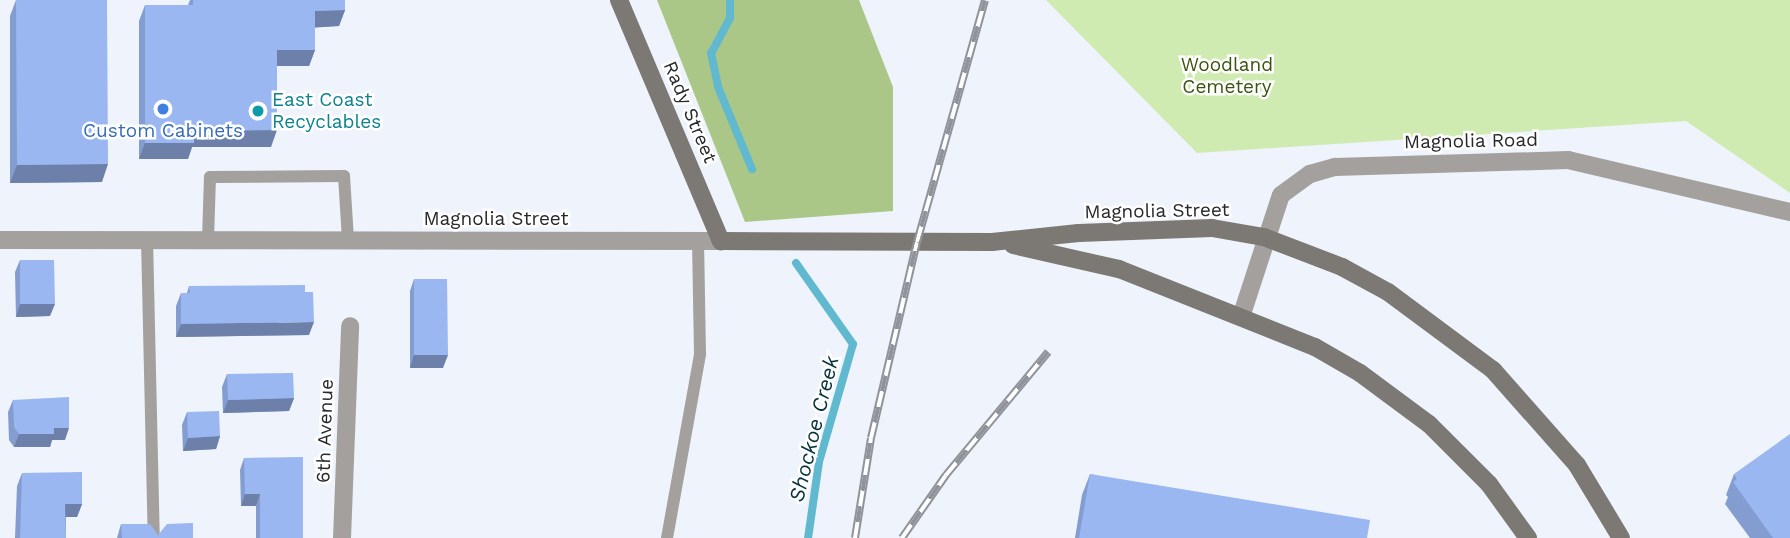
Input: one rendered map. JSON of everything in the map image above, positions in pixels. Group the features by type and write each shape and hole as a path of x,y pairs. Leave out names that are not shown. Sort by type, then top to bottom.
{"main road":[{"name":"Rady Street","path":"620,0 721,242"},
{"name":"Magnolia Street","path":"721,242 992,242 1079,233 1200,229 1264,237 1342,267 1388,292 1493,370 1577,465 1621,538"},
{"name":"Magnolia Street","path":"992,242 1086,259 1242,314 1315,346 1396,397 1458,452 1528,538"}],"street":[{"name":"Magnolia Road","path":"1242,314 1275,206 1290,186 1310,174 1365,164 1569,160 1790,212"},
{"name":"Magnolia Street","path":"0,240 721,242"},
{"name":"6th Avenue","path":"342,538 350,326"}],"lane":[{"path":"208,240 210,177 344,176 348,240"},
{"path":"147,239 154,538"},
{"path":"667,538 700,354 698,241"}],"green space":[{"path":"657,0 859,0 893,87 893,211 745,222"},
{"name":"Woodland Cemetery","path":"1046,0 1790,0 1790,193 1686,121 1197,153"}],"building":[{"path":"16,0 107,0 108,164 17,165"},
{"path":"193,0 345,0 345,10 315,11 315,50 277,50 277,130 194,131 194,143 145,143 145,5 193,5"},
{"path":"20,260 54,260 55,304 20,304"},
{"path":"414,279 447,279 448,355 414,355"},
{"path":"305,285 305,292 313,292 314,322 181,324 181,293 190,293 189,286"},
{"path":"293,373 294,398 228,400 227,374"},
{"path":"69,397 69,428 54,428 54,434 19,434 14,427 13,400"},
{"path":"219,411 220,436 188,438 187,412"},
{"path":"1790,434 1790,538 1773,538 1733,482 1737,479 1734,474"},
{"path":"303,457 303,538 260,538 260,494 245,494 244,458"},
{"path":"82,472 82,504 65,504 66,538 20,538 22,473"},
{"path":"1090,474 1370,520 1367,538 1079,538"},
{"path":"193,523 193,538 122,538 121,524 150,524 158,535 167,524"}],"waterway":[{"name":"Shockoe Creek","path":"730,0 730,18 711,53 718,87 752,169"},
{"name":"Shockoe Creek","path":"796,263 853,344 819,462 808,538"}],"railway":[{"path":"855,538 871,438 917,242 985,0"},
{"path":"902,538 946,475 1048,352"}],"place":[{"name":"Custom Cabinets","path":"163,109"},
{"name":"East Coast Recyclables","path":"258,111"}]}
